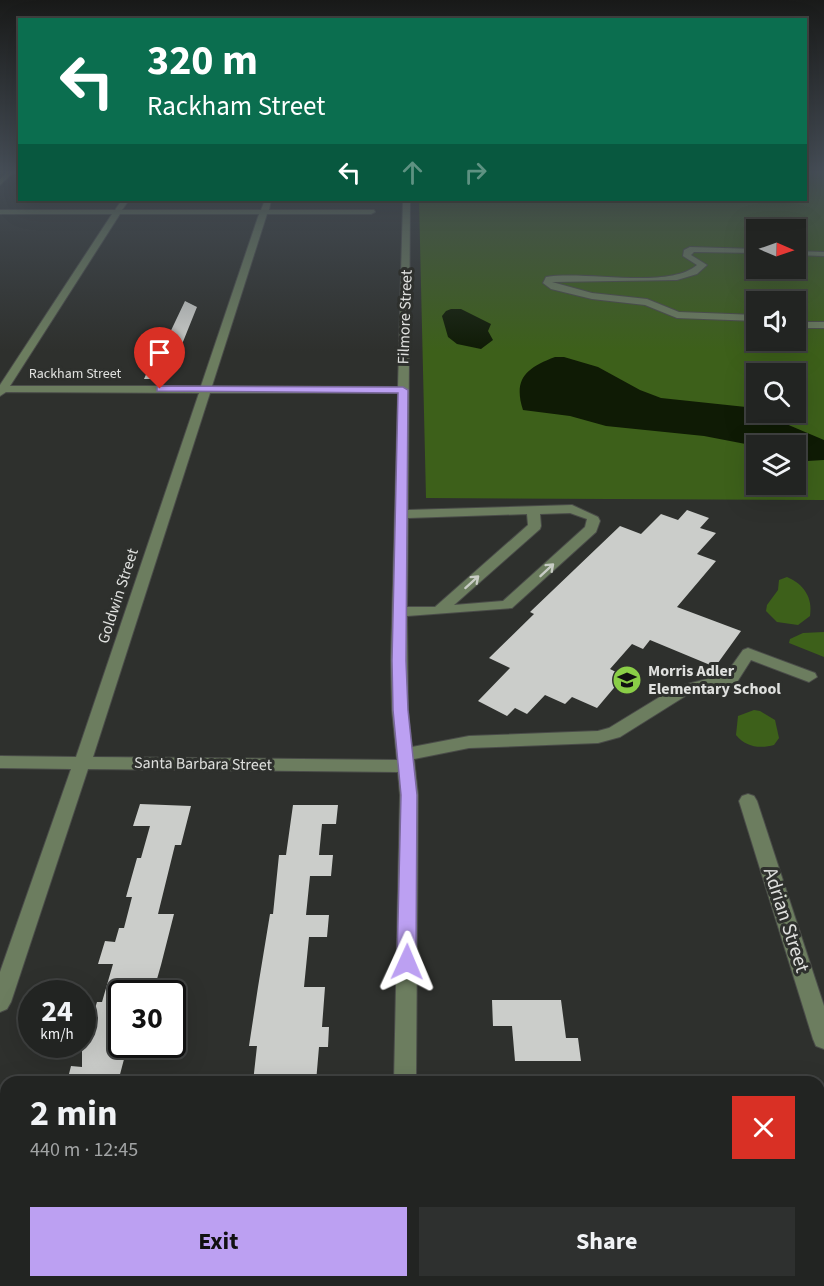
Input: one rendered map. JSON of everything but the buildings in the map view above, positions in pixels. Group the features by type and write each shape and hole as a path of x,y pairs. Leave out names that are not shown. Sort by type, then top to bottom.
{"street":[{"path":"1,390 105,231"},
{"name":"Goldwin Street","path":"0,1002 82,763 257,231"},
{"name":"Filmore Street","path":"405,1076 409,795 399,671 399,612 406,231"},
{"path":"746,251 693,249 687,252 687,256 703,265 700,270 679,277 611,281 590,277 558,277 549,279 547,283 592,296 647,302 677,315 746,318"},
{"path":"806,253 824,254"},
{"path":"806,324 824,325"},
{"name":"Rackham Street","path":"1,390 403,390"},
{"path":"399,612 507,605 591,529 594,521 592,517 572,509 402,514"},
{"path":"439,611 535,526 533,510"},
{"name":"Santa Barbara Street","path":"0,762 405,761 469,742 598,737 614,733 682,691 731,678 748,653 809,677"},
{"name":"Adrian Street","path":"748,801 824,1039"}],"green space":[{"path":"420,231 746,231 746,279 806,279 806,231 824,231 824,500 426,498"},
{"path":"787,577 803,588 809,598 810,616 798,625 777,622 766,611 767,605 778,590 779,580"},
{"path":"824,632 824,657 789,643 790,639 803,633"},
{"path":"754,710 775,720 779,738 774,745 753,746 736,735 738,716"}],"shaded area":[{"path":"451,309 461,309 491,324 488,331 493,340 481,349 457,344 448,337 442,316"},
{"path":"555,357 564,357 598,367 640,390 661,398 746,407 746,423 784,423 824,440 824,460 806,461 806,435 746,435 746,444 704,436 606,426 570,416 523,410 520,399 521,383 529,370"}],"place":[{"name":"Morris Adler Elementary School","path":"627,680"}],"route":[{"path":"160,389 403,390 399,661 400,710 409,795 407,962"}]}
